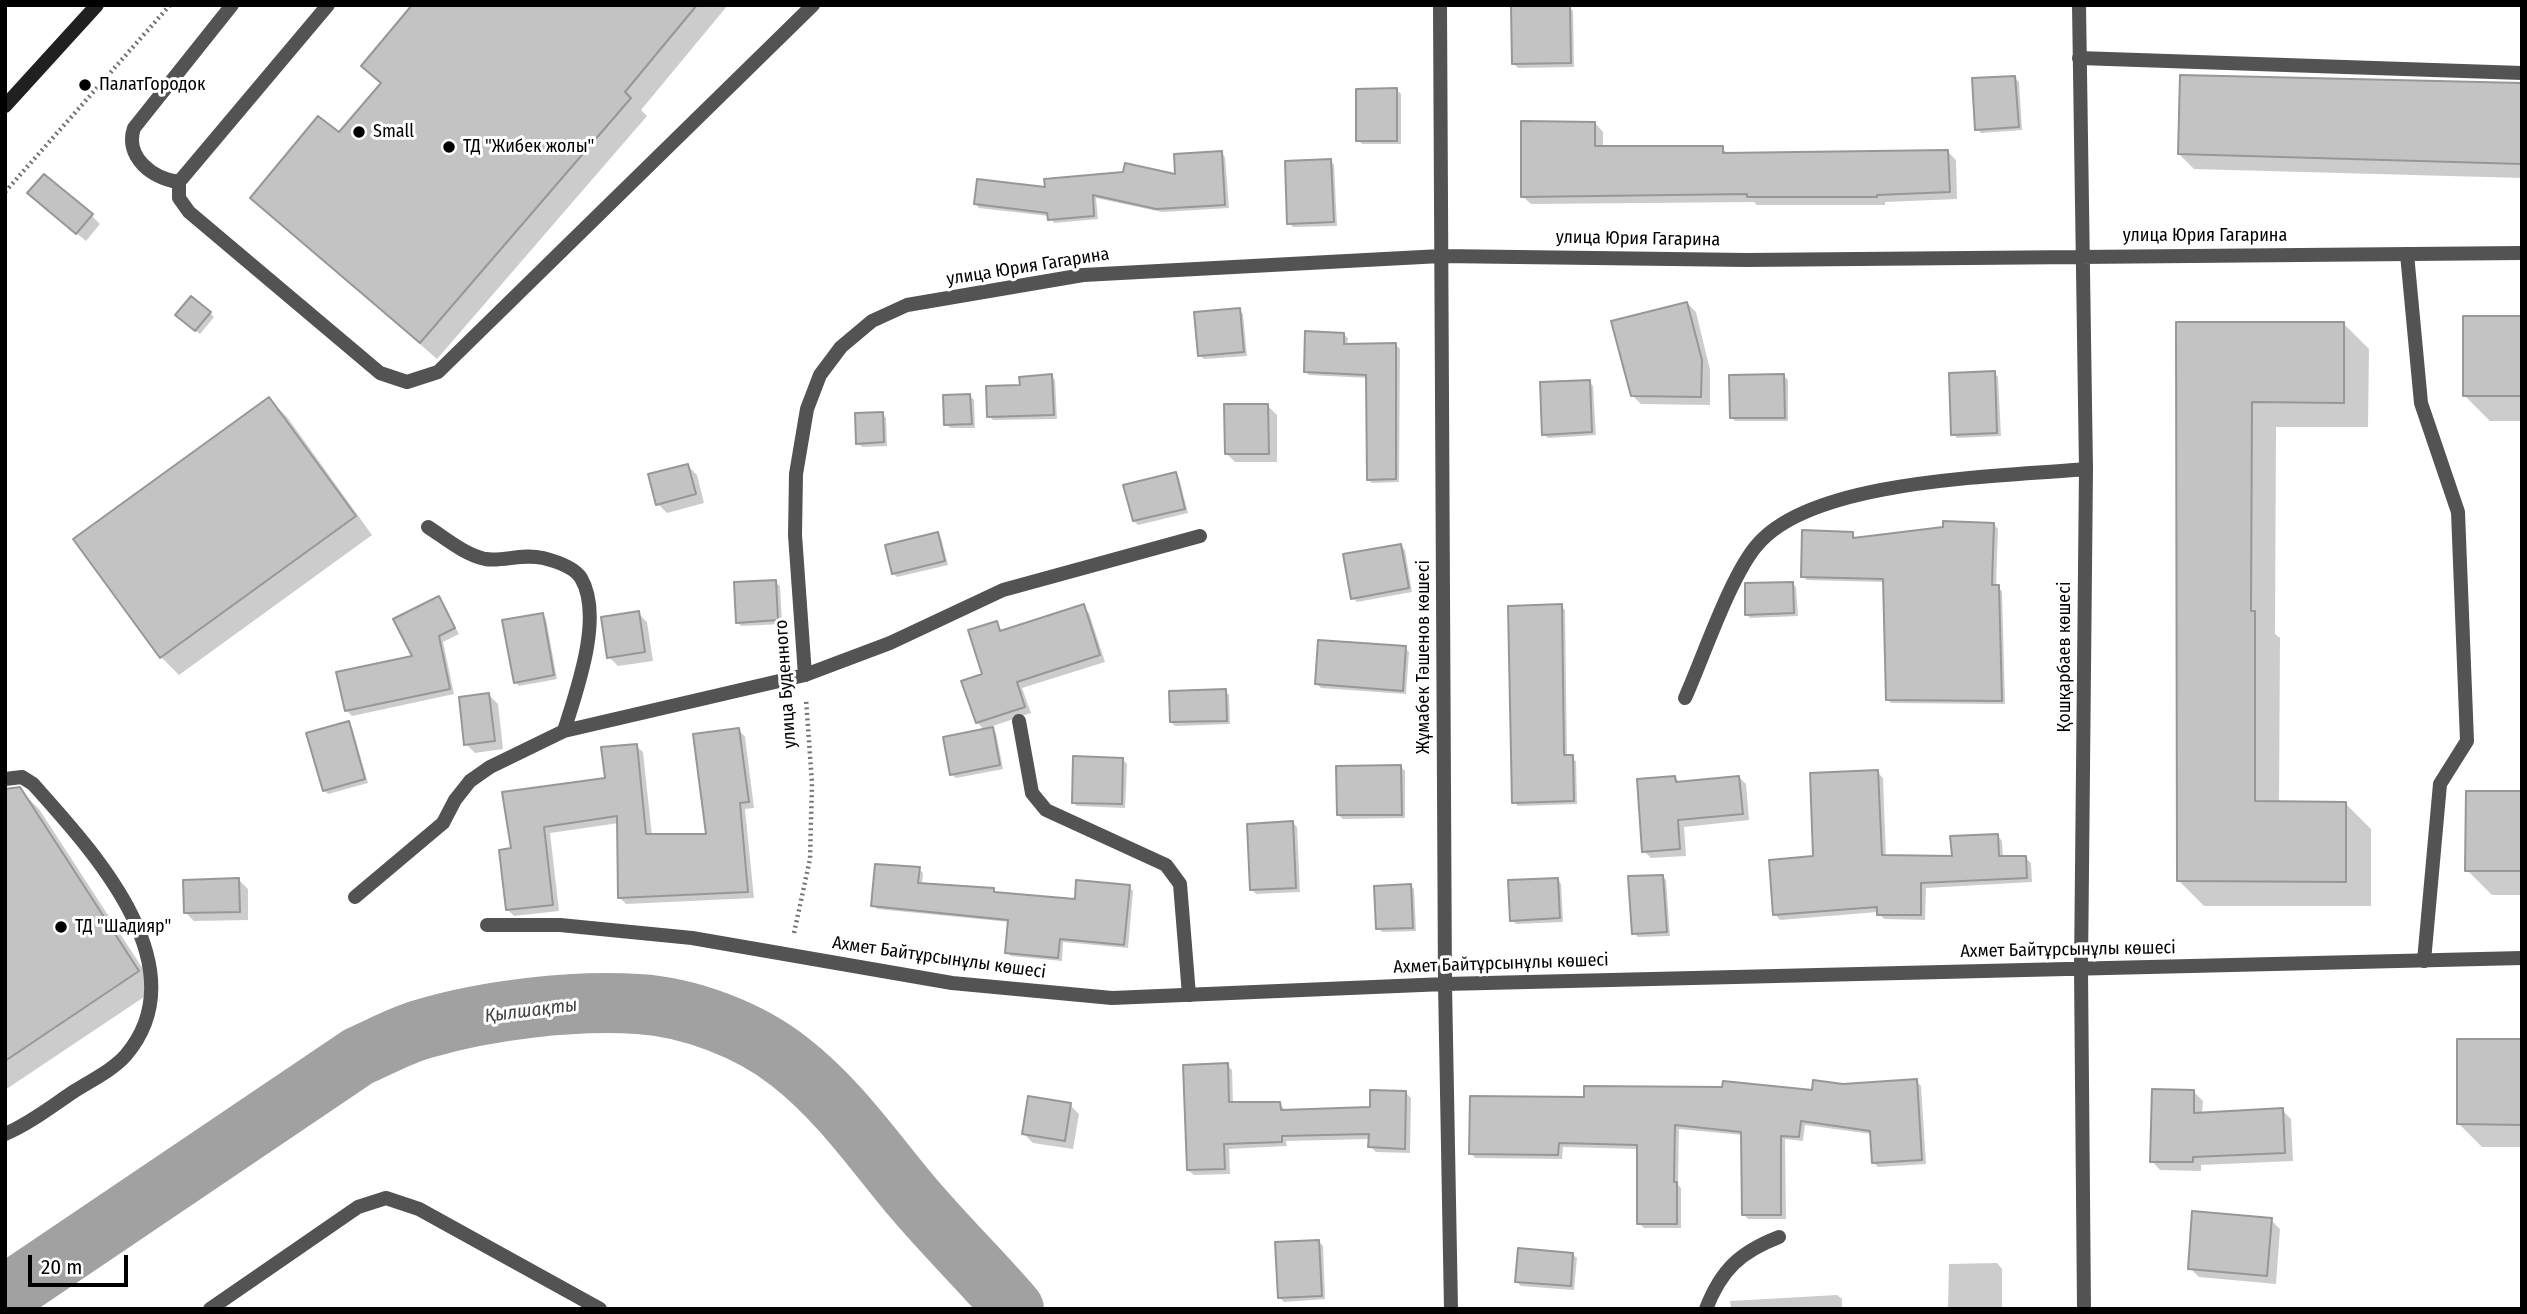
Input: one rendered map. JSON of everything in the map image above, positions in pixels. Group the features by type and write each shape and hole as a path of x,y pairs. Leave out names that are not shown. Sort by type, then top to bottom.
{"street":[{"path":"5,106 97,5"},
{"path":"179,182 156,178 132,151 130,139 134,128 232,5"},
{"path":"328,5 179,182 179,198 189,212 380,373 407,382 438,372 813,5"},
{"name":"Жұмабек Тәшенов көшесі","path":"1440,5 1445,985 1451,1309"},
{"name":"Қошқарбаев көшесі","path":"2079,5 2080,256 2086,469 2081,970 2084,1309"},
{"path":"2079,58 2522,73"},
{"name":"улица Юрия Гагарина","path":"807,409 820,375 841,347 872,321 907,305 1083,275 1441,256 1747,260 2522,253"},
{"path":"2407,254 2421,403 2458,512 2467,741 2440,784 2424,961"},
{"name":"улица Буденного","path":"805,675 795,535 796,474 807,409"},
{"path":"1685,698 1733,587 1756,545 1778,524 1853,496 1913,486 2086,469"},
{"path":"428,527 483,559 520,554 544,558 570,568 581,577 587,596 589,632 580,679 564,731"},
{"path":"355,897 443,823 455,800 470,781 490,767 564,731 805,675 890,643 1003,590 1200,536"},
{"path":"1019,721 1032,793 1046,810 1166,865 1180,884 1189,995"},
{"path":"5,779 22,777 33,784 105,872 136,920 148,954 151,995 143,1027 125,1056 5,1134"},
{"name":"Ахмет Байтұрсынұлы көшесі","path":"487,925 560,925 692,938 952,983 1112,998 1445,985 2522,958"},
{"path":"210,1309 344,1214 372,1200 386,1199 419,1209 600,1309"},
{"path":"1706,1309 1713,1290 1731,1265 1752,1248 1779,1237"}],"path":[{"path":"5,192 170,5"},
{"name":"улица Буденного","path":"789,955 810,859 812,783 805,675"}],"building":[{"path":"412,5 697,5 625,92 631,98 420,343 250,198 318,116 339,132 381,83 361,66"},
{"path":"1570,5 1571,63 1512,64 1511,6"},
{"path":"2180,75 2522,83 2522,164 2178,154"},
{"path":"2015,76 2019,127 1975,130 1972,78"},
{"path":"1397,88 1397,141 1356,141 1356,89"},
{"path":"1521,121 1595,122 1595,146 1723,146 1723,153 1948,150 1950,192 1877,197 1747,197 1747,194 1521,197"},
{"path":"1222,151 1225,205 1156,209 1093,195 1094,216 1048,220 1047,213 974,204 977,179 1045,187 1044,179 1123,172 1125,163 1175,174 1174,154"},
{"path":"1331,159 1334,222 1287,224 1285,161"},
{"path":"44,174 93,214 76,234 27,193"},
{"path":"191,296 211,312 195,331 175,315"},
{"path":"1687,302 1702,360 1701,397 1631,396 1611,321"},
{"path":"1240,308 1244,352 1198,356 1194,312"},
{"path":"2463,316 2522,316 2522,396 2463,396"},
{"path":"2176,322 2344,322 2344,403 2252,402 2251,611 2255,611 2255,801 2346,802 2346,882 2177,881"},
{"path":"1305,331 1344,333 1344,344 1396,343 1396,479 1367,480 1366,375 1304,372"},
{"path":"1995,371 1997,433 1951,435 1949,373"},
{"path":"1052,374 1054,415 987,417 986,386 1020,385 1019,377"},
{"path":"1784,374 1785,418 1730,418 1729,375"},
{"path":"1590,380 1592,432 1542,435 1540,382"},
{"path":"970,394 972,424 944,425 943,395"},
{"path":"269,397 356,516 160,658 73,539"},
{"path":"1224,404 1268,404 1269,454 1225,454"},
{"path":"883,412 884,442 856,444 855,413"},
{"path":"688,464 696,494 656,505 648,474"},
{"path":"1176,472 1185,509 1133,521 1123,485"},
{"path":"1943,521 1994,523 1992,585 1999,585 2002,701 1886,700 1883,579 1801,577 1802,530 1853,532 1853,538 1943,527"},
{"path":"938,532 945,561 892,574 885,545"},
{"path":"1401,544 1409,588 1351,599 1343,554"},
{"path":"776,580 778,620 736,623 734,582"},
{"path":"1793,582 1794,613 1745,615 1745,583"},
{"path":"439,596 455,628 439,636 450,689 345,711 336,672 412,656 393,619"},
{"path":"1084,604 1100,655 1017,682 1025,707 976,723 961,681 982,674 968,630 997,621 1000,631"},
{"path":"1562,604 1564,755 1573,755 1574,801 1512,803 1508,606"},
{"path":"639,611 645,652 607,658 601,617"},
{"path":"543,613 554,675 514,683 502,620"},
{"path":"1318,640 1406,646 1403,691 1315,684"},
{"path":"1226,689 1227,721 1170,722 1169,691"},
{"path":"489,693 495,741 464,745 459,697"},
{"path":"349,721 365,779 323,791 306,733"},
{"path":"993,727 1000,765 950,775 943,737"},
{"path":"739,728 749,802 740,803 748,892 618,898 617,816 544,827 553,905 506,910 499,850 511,848 502,792 605,778 601,747 637,744 646,834 706,834 693,734"},
{"path":"1073,756 1123,758 1122,804 1072,803"},
{"path":"1401,765 1402,815 1337,815 1336,766"},
{"path":"1878,770 1882,855 1952,856 1950,836 1998,834 1999,856 2026,856 2027,878 1921,883 1921,915 1877,915 1877,907 1773,915 1769,860 1813,856 1810,773"},
{"path":"1675,776 1676,782 1739,776 1743,814 1678,820 1680,849 1642,852 1637,779"},
{"path":"20,787 139,971 5,1061 5,789"},
{"path":"2466,791 2522,791 2522,871 2465,871"},
{"path":"1293,821 1296,888 1250,890 1247,824"},
{"path":"875,864 920,867 918,883 994,888 994,892 1075,899 1076,880 1130,885 1124,945 1060,939 1058,958 1005,953 1008,920 871,906"},
{"path":"1663,875 1667,932 1632,934 1628,876"},
{"path":"239,878 240,912 184,913 183,880"},
{"path":"1558,878 1560,918 1510,921 1508,880"},
{"path":"1411,884 1413,928 1376,929 1374,886"},
{"path":"2457,1039 2522,1039 2522,1125 2457,1124"},
{"path":"1228,1063 1229,1102 1280,1102 1281,1110 1370,1107 1370,1090 1406,1091 1405,1149 1368,1147 1369,1134 1282,1136 1282,1142 1224,1144 1225,1169 1187,1170 1183,1065"},
{"path":"1917,1079 1922,1160 1872,1163 1870,1131 1801,1121 1799,1137 1781,1136 1781,1215 1742,1215 1741,1132 1675,1125 1674,1182 1677,1182 1677,1224 1637,1224 1637,1145 1559,1143 1558,1155 1469,1154 1470,1096 1584,1097 1584,1086 1722,1087 1723,1081 1812,1090 1813,1080 1843,1084"},
{"path":"2152,1089 2194,1090 2194,1113 2283,1108 2285,1153 2193,1157 2193,1162 2150,1162"},
{"path":"1028,1096 1071,1103 1065,1141 1022,1134"},
{"path":"2192,1211 2272,1218 2267,1276 2188,1269"},
{"path":"1319,1240 1322,1296 1278,1298 1275,1242"},
{"path":"1518,1248 1573,1253 1571,1286 1515,1282"}],"waterway":[{"name":"Қылшақты","path":"5,1295 359,1056 399,1038 448,1022 529,1008 612,1003 658,1006 698,1015 738,1030 790,1062 836,1105 917,1203 1014,1309"}],"place":[{"name":"ПалатГородок","path":"85,85"},
{"name":"Small","path":"359,132"},
{"name":"ТД \"Жибек жолы\"","path":"449,147"},
{"name":"ТД \"Шадияр\"","path":"61,927"}]}
